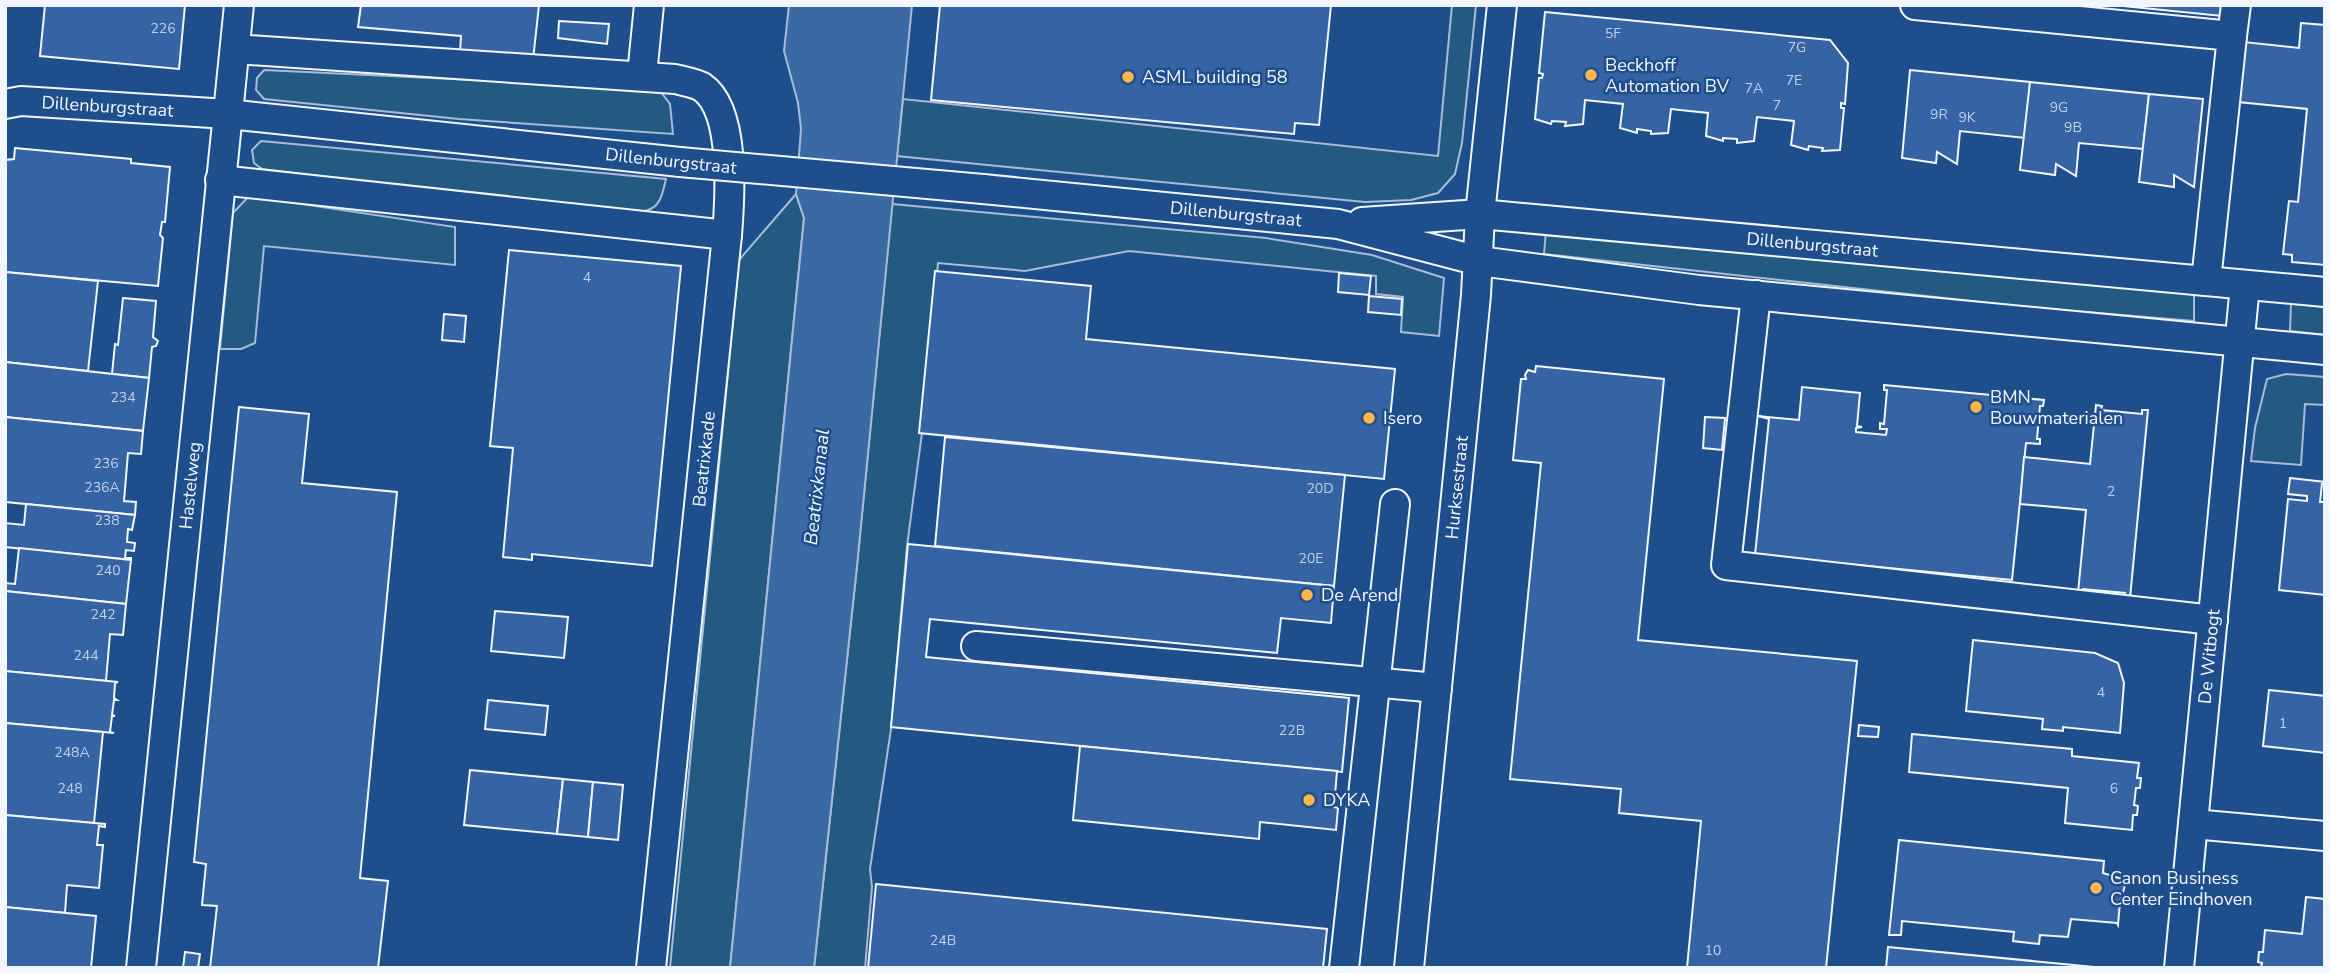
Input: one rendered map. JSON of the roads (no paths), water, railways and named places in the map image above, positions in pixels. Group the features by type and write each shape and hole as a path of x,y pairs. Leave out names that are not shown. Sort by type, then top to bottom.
{"street":[{"name":"Hastelweg","path":"141,968 239,5"},
{"path":"235,49 642,75 649,5"},
{"name":"Hurksestraat","path":"1409,968 1502,5"},
{"path":"1915,5 2232,36"},
{"path":"2206,281 2236,5"},
{"name":"Beatrixkade","path":"642,75 675,79 701,87 716,104 727,143 731,191 652,968"},
{"name":"Dillenburgstraat","path":"5,104 21,101 228,114 680,162 1338,223 1480,214 2325,292"},
{"path":"220,180 727,236"},
{"name":"Dillenburgstraat","path":"1338,223 1479,261 1756,295 2325,350"},
{"path":"2239,343 2245,285"},
{"path":"1756,295 1726,565 2213,620"},
{"name":"De Witbogt","path":"2179,968 2239,343"},
{"path":"1344,968 1395,504"},
{"path":"976,646 1437,688"},
{"path":"2193,824 2325,836"}],"water":[{"name":"Beatrixkanaal","path":"789,5 912,5 814,968 730,968 804,218 796,194 801,129 798,103 784,51"}],"place":[{"name":"Beckhoff Automation BV","path":"1591,75"},
{"name":"ASML building 58","path":"1128,77"},
{"name":"BMN Bouwmaterialen","path":"1976,407"},
{"name":"Isero","path":"1369,418"},
{"name":"De Arend","path":"1307,595"},
{"name":"DYKA","path":"1309,800"},
{"name":"Canon Business Center Eindhoven","path":"2096,888"}]}
